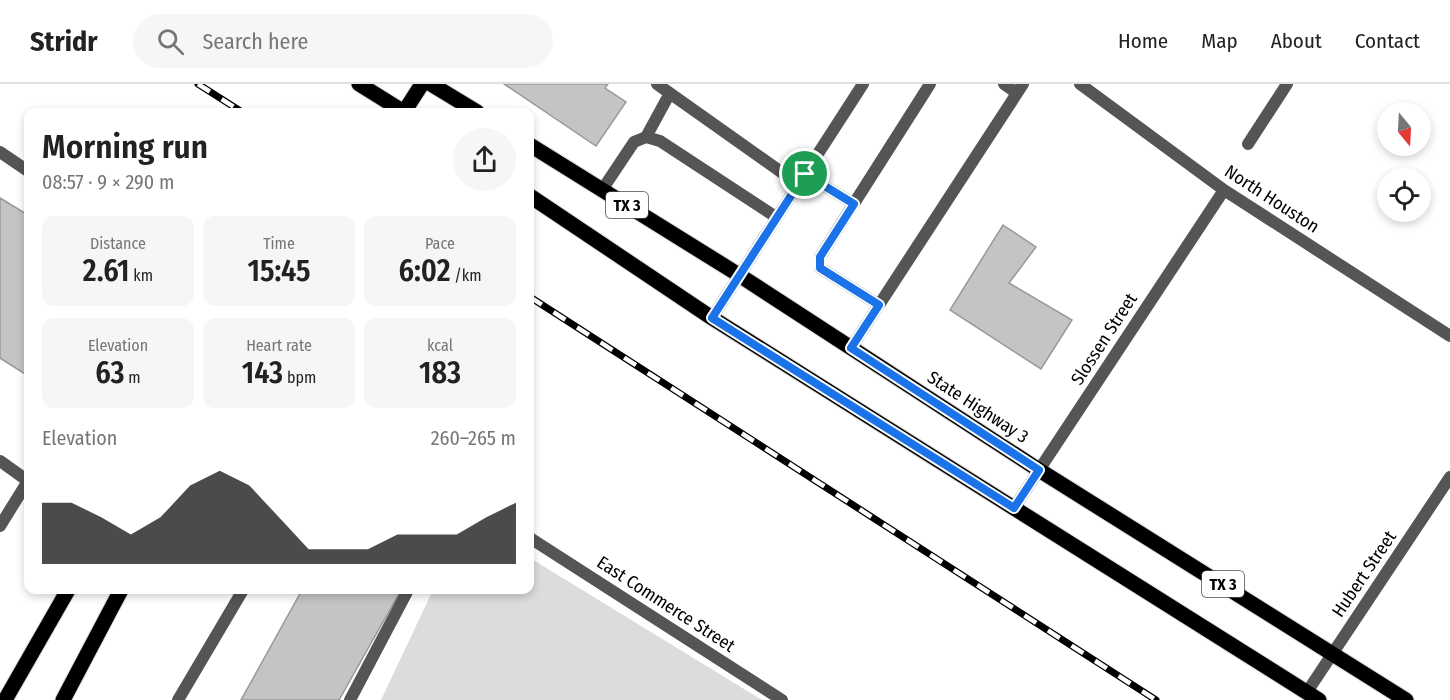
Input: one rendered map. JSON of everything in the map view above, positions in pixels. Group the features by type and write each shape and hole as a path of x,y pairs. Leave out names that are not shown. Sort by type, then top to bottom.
{"main road":[{"path":"359,84 398,108"},
{"path":"407,108 422,84"},
{"path":"431,84 470,108"},
{"name":"State Highway 3","path":"534,148 740,275 1039,470 1406,700"},
{"name":"TX 3","path":"534,199 712,318 1313,696"},
{"path":"5,700 66,594"},
{"path":"63,700 120,594"}],"street":[{"path":"657,84 802,179 854,204"},
{"path":"712,318 863,84"},
{"path":"879,305 820,268 820,257 930,84"},
{"path":"851,348 1020,88 1004,84"},
{"name":"North Houston","path":"1080,84 1224,190 1450,336"},
{"path":"1248,144 1287,84"},
{"path":"646,137 670,93"},
{"path":"602,190 633,142 646,137 660,141 776,217"},
{"path":"0,152 24,168"},
{"name":"Slossen Street","path":"1014,508 1224,190"},
{"path":"0,461 24,478"},
{"name":"Hubert Street","path":"1313,696 1333,653 1450,477"},
{"path":"0,526 24,487"},
{"name":"East Commerce Street","path":"534,541 782,700"},
{"path":"178,700 241,594"},
{"path":"350,700 406,594"}],"shaded area":[{"path":"534,560 762,700 381,700 431,594 534,594"}],"building":[{"path":"504,84 608,84 605,88 626,102 596,146"},
{"path":"0,198 24,213 24,373 0,358"},
{"path":"1003,225 1036,247 1009,283 1072,320 1041,369 950,310"},
{"path":"300,594 399,594 339,700 241,700"}],"railway":[{"path":"198,84 236,108"},
{"path":"534,300 1156,700"}],"route":[{"path":"805,174 854,204 820,257 819,263 820,268 879,305 851,348 1039,470 1014,508 712,318 805,174"}]}
